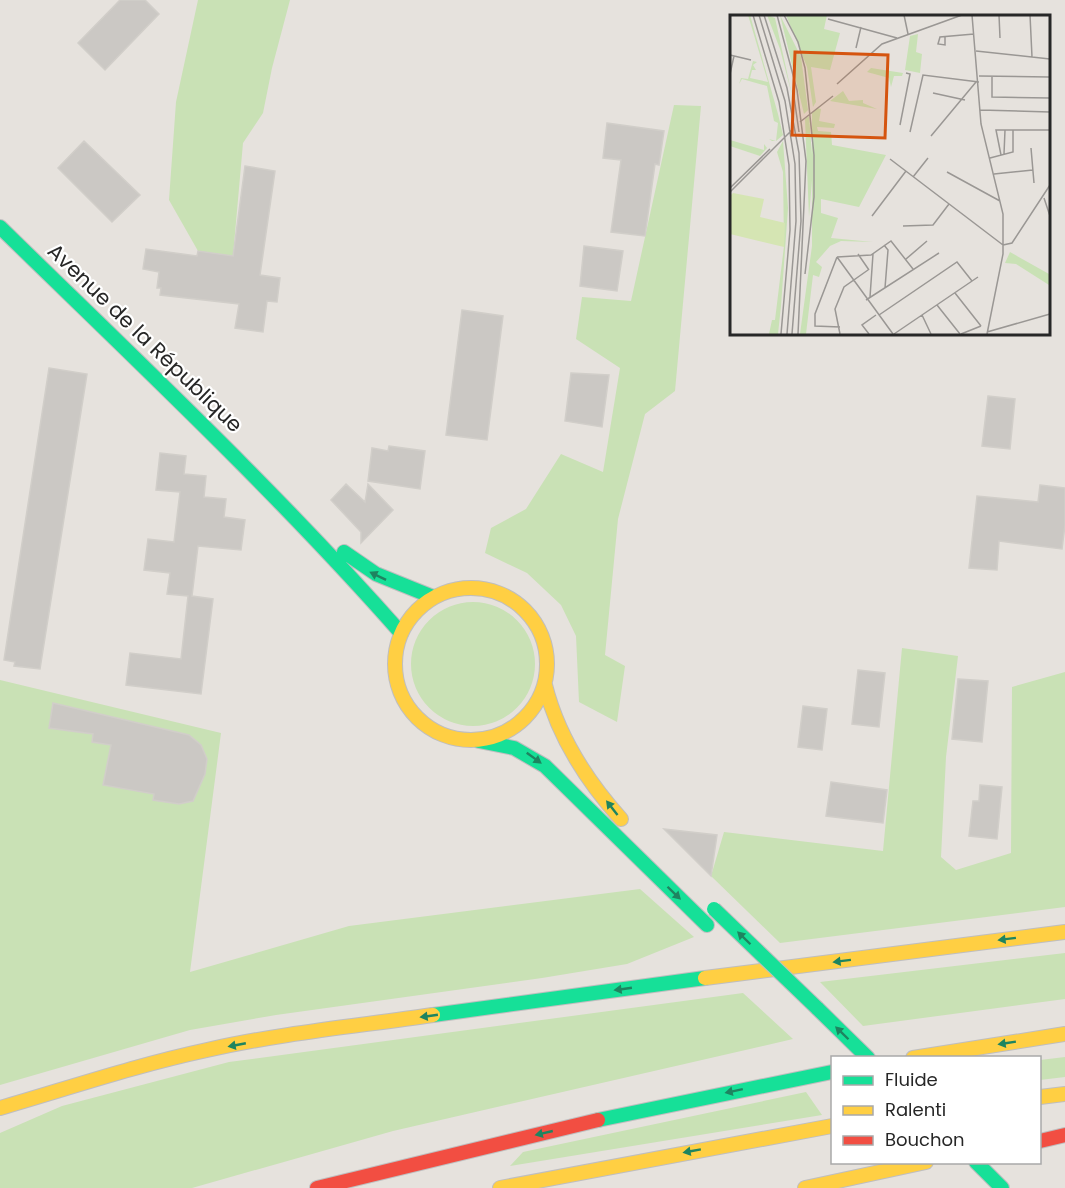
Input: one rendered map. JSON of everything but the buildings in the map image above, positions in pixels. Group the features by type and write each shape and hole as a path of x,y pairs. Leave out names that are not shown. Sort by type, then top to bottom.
{"main road":[{"name":"Avenue de la République","path":"0,227 260,480 400,633"},
{"name":"Avenue de la République","path":"260,480 364,568 394,583 433,597"},
{"path":"479,741 502,735 521,723 536,705 545,685 548,662 544,639 533,619 518,603 498,592 476,587 454,589 433,597 414,612 400,633 395,654 395,676 401,697 414,715 433,731 455,740 512,745 530,754 711,929"},
{"path":"545,685 554,720 568,746 599,792 618,816 635,832"},
{"path":"710,905 866,1056"},
{"path":"0,1108 38,1095 184,1056 282,1036 1065,932"},
{"path":"739,956 771,986"},
{"path":"922,1056 1065,1034"},
{"path":"317,1188 656,1107 831,1072"},
{"path":"1041,1097 1065,1094"},
{"path":"500,1188 831,1126"},
{"path":"1041,1141 1065,1135"},
{"path":"805,1188 916,1164"},
{"path":"978,1164 1002,1188"}],"green space":[{"path":"198,0 290,0 263,113 243,143 233,256 198,251 169,200 176,102"},
{"path":"674,105 701,106 675,391 645,414 618,519 605,655 625,666 617,722 579,702 576,636 561,605 527,573 485,553 491,528 526,509 561,454 603,472 620,368 576,339 582,297 631,301"},
{"path":"473,602 497,607 516,621 530,640 535,664 530,688 516,707 497,721 473,726 449,721 430,707 416,688 411,664 416,640 430,621 449,607"},
{"path":"902,648 958,656 946,757 941,857 956,870 1011,853 1012,687 1065,672 1065,907 780,943 711,876 724,832 883,851"},
{"path":"0,680 221,733 190,972 349,926 640,889 694,937 627,964 276,1015 190,1030 0,1085"},
{"path":"1065,953 1065,999 863,1026 820,982"},
{"path":"743,993 793,1039 393,1131 192,1188 0,1188 0,1133 62,1106 229,1062"},
{"path":"1065,1057 1065,1077 1041,1080 1041,1060"},
{"path":"806,1092 822,1115 510,1166 523,1152"}],"traffic: fast":[{"path":"0,227 255,477 401,633"},
{"path":"344,552 376,574 433,597"},
{"path":"479,741 514,748 545,766 707,925"},
{"path":"714,909 817,1008"},
{"path":"433,1015 705,978"},
{"path":"817,1008 866,1056"},
{"path":"598,1120 831,1072"},
{"path":"978,1164 1002,1188"}],"traffic: slow":[{"path":"471,588 500,593 525,610 542,635 547,664 542,693 525,718 500,735 471,740 442,735 417,718 400,693 395,664 400,635 417,610 442,593 471,588"},
{"path":"545,685 557,722 575,757 596,789 621,819"},
{"path":"705,978 1065,932"},
{"path":"0,1108 207,1050 292,1034 433,1015"},
{"path":"926,1056 1065,1034"},
{"path":"1041,1097 1065,1094"},
{"path":"500,1188 831,1126"},
{"path":"805,1188 917,1164"}],"traffic: jam":[{"path":"317,1188 598,1120"},
{"path":"1041,1141 1065,1135"}]}
